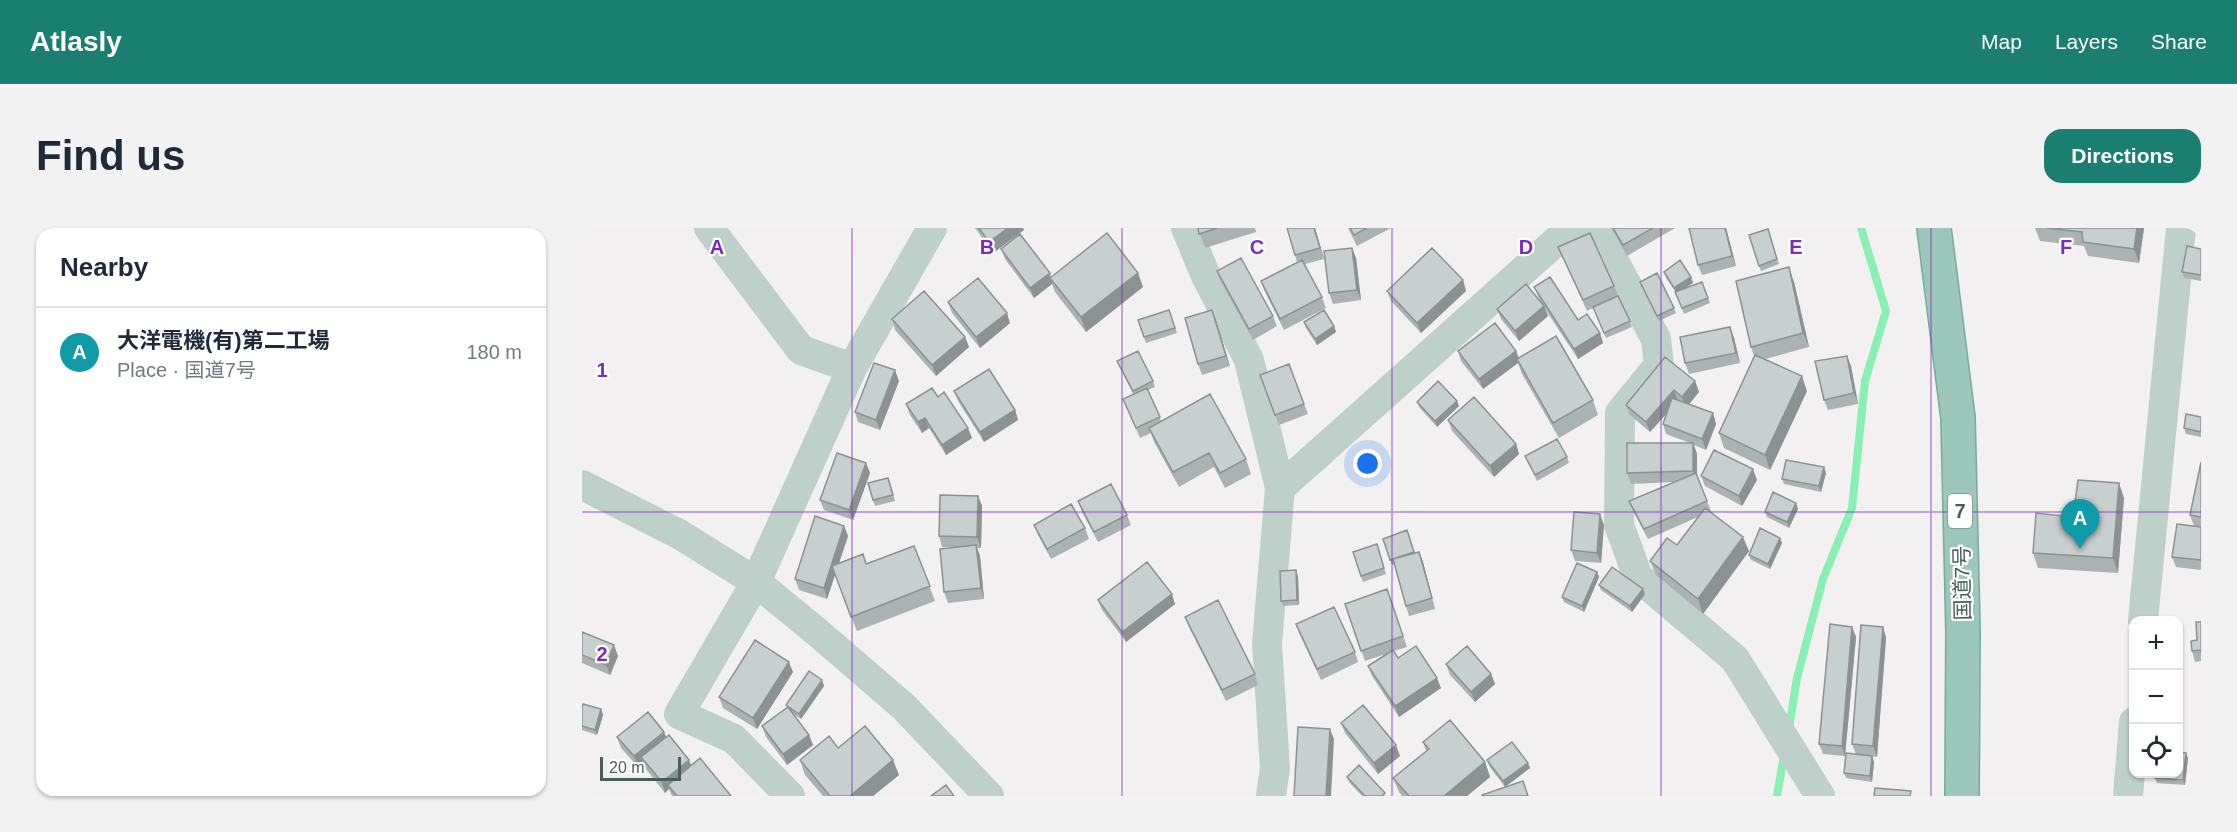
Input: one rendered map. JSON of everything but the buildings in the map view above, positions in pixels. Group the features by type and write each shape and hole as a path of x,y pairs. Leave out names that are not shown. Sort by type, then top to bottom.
{"highway":[{"name":"国道7号","path":"1934,228 1958,418 1963,631 1962,796"}],"street":[{"path":"709,228 801,350 852,368"},
{"path":"790,796 734,739 679,714 756,582 852,368 932,228"},
{"path":"1185,228 1206,276 1249,360 1280,488 1268,644 1275,768 1271,796"},
{"path":"1280,488 1571,228"},
{"path":"1596,228 1656,339 1659,365 1620,412 1619,525 1638,577 1736,659 1809,788"},
{"path":"2143,616 2181,228"},
{"path":"582,485 679,534 756,582 904,707 989,796"},
{"path":"2128,796 2133,724"}],"waterway":[{"path":"1789,728 1797,678 1823,579 1852,508 1865,381 1886,311 1861,228"},
{"path":"1777,796 1784,755"}],"place":[{"name":"大洋電機(有)第二工場","path":"2080,549"}]}
